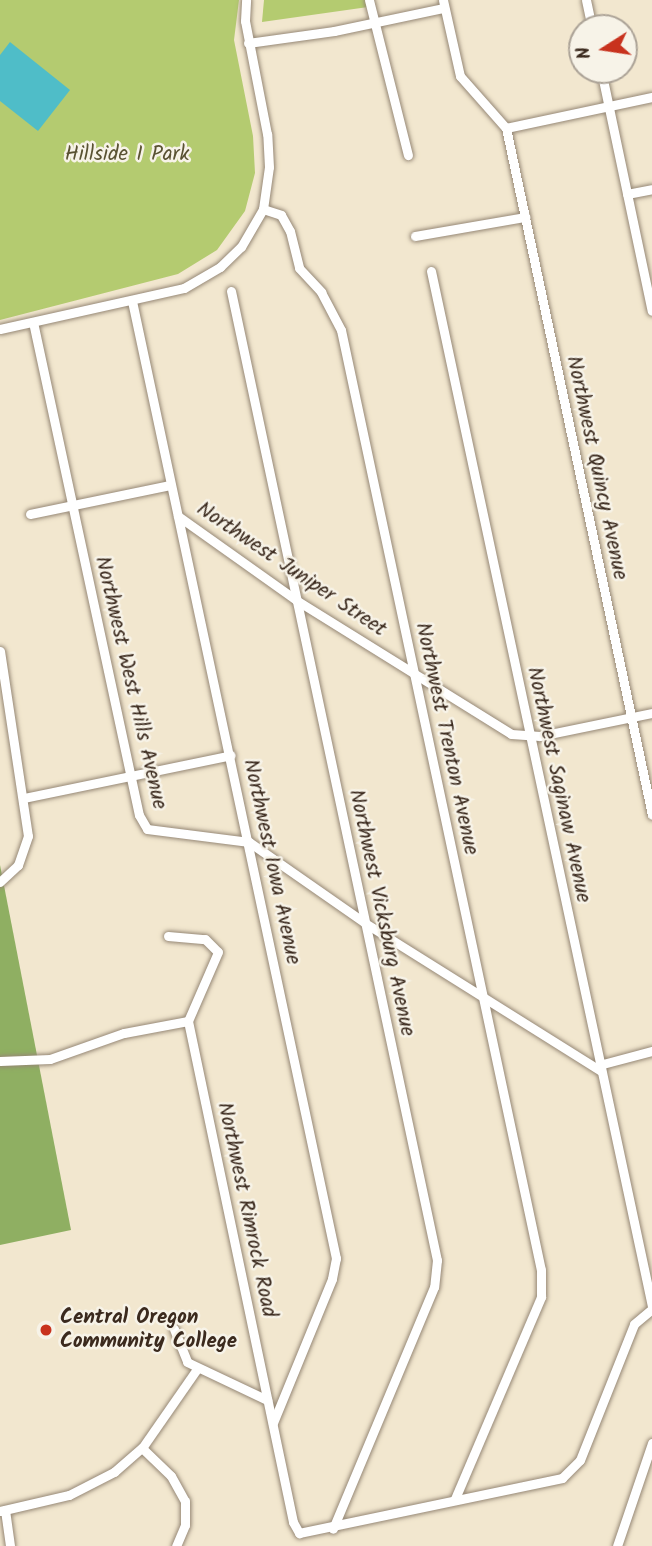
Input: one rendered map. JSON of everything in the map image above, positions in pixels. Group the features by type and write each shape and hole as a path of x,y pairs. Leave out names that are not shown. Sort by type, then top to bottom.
{"street":[{"path":"0,329 184,288 220,267 248,237 262,209 269,150 248,43 246,0"},
{"path":"369,0 408,155"},
{"path":"248,43 374,23 443,4 464,85 506,128 652,97"},
{"path":"604,84 652,311"},
{"name":"Northwest Quincy Avenue","path":"506,128 652,815"},
{"path":"627,194 652,189"},
{"name":"Northwest Trenton Avenue","path":"262,209 281,215 290,231 299,268 321,292 341,330 543,1286 456,1499"},
{"path":"415,236 525,218"},
{"name":"Northwest Saginaw Avenue","path":"431,271 600,1068 650,1286 652,1307"},
{"name":"Northwest Vicksburg Avenue","path":"231,291 437,1260 435,1287 333,1529"},
{"name":"Northwest Iowa Avenue","path":"132,301 231,755 335,1258 332,1279 273,1423"},
{"name":"Northwest West Hills Avenue","path":"33,322 139,815 147,829 249,842 365,923 600,1068"},
{"path":"30,514 170,485"},
{"name":"Northwest Juniper Street","path":"178,516 296,600 510,734 530,737 652,713"},
{"path":"0,651 13,753 24,798 28,836 18,864 0,882"},
{"path":"24,798 231,755"},
{"path":"0,1061 50,1059 124,1033 188,1021 218,952 205,939 168,936"},
{"name":"Northwest Rimrock Road","path":"188,1021 293,1522 299,1533 333,1529"},
{"path":"600,1068 652,1051"},
{"path":"333,1529 456,1499 552,1481 576,1467 634,1324 652,1307"},
{"path":"174,1329 181,1354 197,1368 267,1400"},
{"path":"10,1546 2,1511 88,1488 142,1448 197,1368"},
{"path":"617,1546 652,1443"},
{"path":"142,1448 181,1491 186,1513 176,1546"}],"green space":[{"name":"Hillside I Park","path":"0,0 239,0 234,40 253,136 255,173 245,211 217,250 178,274 0,320"},
{"path":"264,0 367,0 368,7 262,22"},
{"path":"0,865 71,1230 0,1245"}],"water":[{"path":"10,42 70,90 38,131 0,101 0,55"}],"place":[{"name":"Central Oregon Community College","path":"46,1330"}]}
